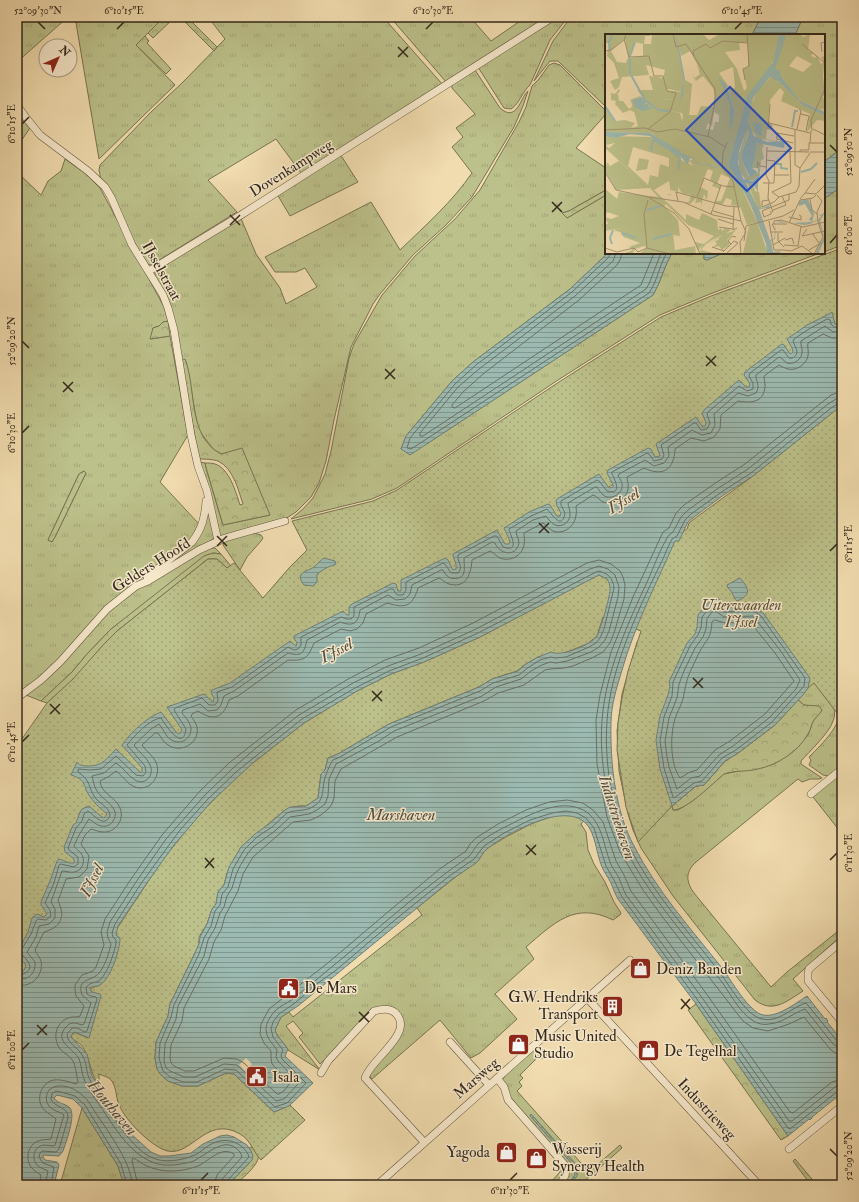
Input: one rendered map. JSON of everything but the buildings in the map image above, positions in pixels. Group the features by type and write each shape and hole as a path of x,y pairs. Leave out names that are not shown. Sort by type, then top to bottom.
{"street":[{"name":"Dovenkampweg","path":"149,271 241,215 553,17"},
{"name":"IJsselstraat","path":"17,104 40,134 88,171 105,187 111,197 132,245 163,295 174,330 191,435 218,542"},
{"name":"IJsselstraat","path":"136,586 192,542 202,526 205,514 206,491"},
{"name":"Gelders Hoofd","path":"17,698 51,671 108,610 136,586 148,581 198,550 228,537 285,521"},
{"path":"811,794 842,769"},
{"path":"842,941 809,969 808,981 842,1022"},
{"name":"Marsweg","path":"377,1185 630,960"},
{"name":"Industrieweg","path":"587,998 759,1185"},
{"path":"321,1073 328,1061 374,1012 381,1009 394,1011 401,1022 401,1029 397,1037 368,1071 365,1078 424,1142"},
{"path":"450,1042 489,1085"},
{"path":"497,1078 504,1087 508,1100 564,1164 566,1175 558,1185"},
{"path":"789,1149 842,1106"}],"green space":[{"path":"17,17 68,17 44,38 38,38 38,43 17,62"},
{"path":"75,17 164,17 136,45 175,85 99,159"},
{"path":"164,17 175,17 153,38 148,33"},
{"path":"180,17 187,17 217,47 214,51"},
{"path":"208,17 383,17 443,85 301,173 276,139 208,180 237,212 151,265 146,264 101,180 99,170 100,165 225,39"},
{"path":"390,17 470,17 491,41 526,17 550,17 447,83"},
{"path":"556,17 568,17 550,40 530,85 519,101 511,109 504,108 478,67"},
{"path":"571,17 761,17 752,34 605,34 605,106 558,61 550,61 534,81 553,41"},
{"path":"803,17 839,17 840,51 842,60 842,148 825,161 825,34 795,34"},
{"path":"145,36 149,41 147,43 171,69 166,74 136,45"},
{"path":"554,63 560,65 605,110 605,115 576,148 605,167 605,191 569,211 562,213 567,218 605,196 605,254 607,254 570,289 473,362 452,381 406,436 401,449 428,443 653,295 672,254 704,254 704,259 707,260 721,254 817,254 710,294 660,315 558,380 397,488 372,499 291,519 313,498 325,474 331,451 349,358 354,344 382,295 415,256 455,219 480,190 519,122 526,107 532,86 549,65"},
{"path":"475,70 500,108 506,112 510,113 514,111 528,91 514,127 472,197 446,225 413,255 373,304 351,347 326,461 319,483 311,497 296,512 285,519 220,537 200,462 205,463 223,525 270,515 222,454 214,450 198,429 186,361 181,361 155,276 155,270 240,216 256,254 280,288 286,304 317,287 305,268 296,272 275,272 265,257 371,202 400,250 447,204 472,173 452,147 463,137 456,128 475,114 452,88 452,83"},
{"path":"17,110 30,128 17,147"},
{"path":"340,154 358,182 290,216 277,194"},
{"path":"65,159 85,173 100,188 164,307 168,321 163,322 159,326 153,328 151,339 170,336 188,435 160,482 199,524 190,540 119,596 44,674 17,695 17,172 41,195 48,181 61,171","holes":["84,471 86,473 55,537 52,542 48,540 79,474"]},
{"path":"842,186 842,245 825,252 825,198"},
{"path":"605,191 605,196 567,218 562,213 569,211"},
{"path":"842,248 842,322 706,426 660,456 507,546 402,597 17,995 17,746 47,703 73,679 117,631 208,559 217,559 227,568 234,563 263,598 307,550 292,521 373,501 397,490 559,382 661,317 711,296"},
{"path":"168,321 170,336 150,339 153,328 159,326 163,322"},
{"path":"185,359 189,371 198,424 203,436 210,446 221,454 242,448 270,515 223,525 205,463 215,464 224,470 231,481 240,505 243,504 237,486 228,469 218,461 211,459 199,459 181,361"},
{"name":"Uiterwaarden IJssel","path":"842,405 842,714 840,717 814,683 775,725 725,761 704,785 696,786 672,806 638,842 626,807 617,750 618,723 622,698 628,671 641,631 603,617 597,636 587,644 562,654 538,657 517,671 492,679 479,687 389,724 338,754 328,758 325,770 321,774 318,798 306,806 298,806 285,810 241,847 227,873 224,885 218,892 216,904 212,909 207,924 199,937 199,944 170,1004 168,1016 156,1042 155,1058 157,1069 168,1081 182,1086 198,1086 226,1073 234,1074 274,1112 290,1105 305,1120 261,1160 244,1137 227,1129 217,1129 207,1133 181,1150 172,1152 162,1149 142,1135 130,1122 121,1108 112,1081 99,1074 99,1080 97,1082 86,1052 79,1043 73,1040 71,1036 74,1032 88,1038 92,992 90,989 101,984 118,937 116,935 116,930 161,862 196,818 239,774 304,723 357,691 391,674 424,662 480,637 594,577 599,575 611,581 687,529 689,523 694,519 753,476"},
{"path":"842,411 842,765 828,776 823,775 809,765 811,760 809,757 833,730 839,718 839,712 833,701 834,719 831,725 801,761 801,764 822,778 810,779 802,782 798,779 696,862 688,873 689,885 694,893 771,987 787,972 842,928 842,935 793,979 803,991 786,1002 774,1006 768,1006 755,1000 673,896 641,848 633,830 619,771 617,731 622,694 637,642","holes":["803,695 798,700 804,705 822,710 813,721 808,735 794,751 774,764 724,774 691,802 678,810 673,810 672,806"]},
{"path":"84,471 86,473 52,542 48,540 79,474"},
{"path":"207,502 214,537 212,540 148,580 195,540"},
{"path":"250,532 261,535 263,538 247,557 240,570 223,545 224,541"},
{"path":"210,548 215,548 221,554 213,553 111,629 72,672 41,701 26,695 116,604 138,588"},
{"path":"213,553 221,554 231,566 227,568 217,559 208,559 117,631 74,679 47,703 41,701 72,672 111,629 204,556"},
{"path":"798,700 804,705 819,706 822,710 813,722 804,741 793,752 780,761 765,767 724,774 685,806 673,810 672,806 696,786 704,785 725,761 775,725"},
{"path":"842,772 842,828 839,830 813,797"},
{"path":"553,816 576,816 584,821 581,824 586,832 588,850 621,913 613,920 600,915 587,913 566,917 546,930 526,947 534,959 495,994 517,1019 480,1053 471,1058 440,1020 372,1079 370,1077 370,1071 402,1022 384,1006 320,1064 299,1037 303,1033 293,1021 286,1026 320,1070 288,1050 277,1036 275,1030 281,1017 289,1012 293,1017 422,915 417,908 458,875 477,862 486,849 531,824"},
{"path":"696,1004 788,1136 781,1140 688,1010"},
{"path":"538,1047 547,1055 543,1059 539,1056 520,1075 523,1078 519,1082 522,1086 517,1091 589,1172 620,1145 622,1148 580,1185 568,1185 566,1180 569,1171 510,1097 502,1080 512,1067","holes":["531,1114 574,1162 578,1173 570,1183 576,1173 574,1166 530,1116"]},
{"path":"82,1108 118,1166 124,1185 60,1185"},
{"path":"251,1147 257,1151 258,1156 254,1166 235,1185 228,1185 252,1160 251,1151 249,1148"},
{"path":"795,1159 817,1185 811,1185 793,1161"},
{"path":"558,1162 562,1165 563,1176 554,1184 551,1182 560,1172 556,1164"}],"water":[{"path":"761,17 803,17 795,34 752,34"},
{"path":"842,148 842,186 825,198 825,161"},
{"path":"607,254 672,254 653,295 410,455 401,449 406,436 452,381 473,362 570,289"},
{"path":"704,254 721,254 707,260 704,259"},
{"path":"842,308 842,405 753,476 725,494 688,522 679,541 675,541 646,605 627,653 613,703 611,716 611,738 615,786 622,818 634,846 653,879 722,968 746,1002 758,1013 768,1015 780,1012 807,996 842,1040 842,1093 788,1136 696,1004 618,899 602,867 590,829 581,820 569,816 555,817 539,821 509,834 496,842 485,850 476,863 451,880 298,1006 281,1017 275,1030 288,1049 285,1056 313,1083 289,1106 274,1112 234,1074 226,1073 198,1086 182,1086 168,1081 157,1069 155,1058 156,1042 168,1016 170,1004 199,944 200,937 207,924 212,909 216,904 218,892 224,885 229,867 241,847 285,810 290,807 306,806 318,798 321,774 325,770 328,758 338,754 389,724 479,687 492,679 518,671 538,657 551,652 568,652 589,643 597,636 610,592 610,585 607,579 599,575 480,637 424,662 391,674 357,691 304,723 254,762 211,802 174,845 118,926 116,935 120,938 120,943 117,956 111,970 99,986 91,987 90,989 92,992 100,994 101,996 89,1038 74,1032 71,1036 87,1054 92,1076 131,1134 151,1152 160,1156 191,1153 203,1144 220,1136 227,1135 234,1137 247,1145 253,1156 252,1160 228,1185 124,1185 118,1166 82,1108 73,1099 57,1095 54,1098 70,1108 72,1117 63,1151 59,1156 43,1155 45,1160 57,1162 59,1165 54,1185 17,1185 17,968 22,971 26,965 17,956 17,952 28,932 32,918 37,914 44,917 47,914 41,905 41,902 57,861 59,859 74,863 74,859 65,852 64,847 80,812 82,809 89,806 104,818 107,814 88,794 80,779 71,775 77,762 84,766 98,765 116,749 141,773 142,768 122,745 134,730 150,718 161,712 179,734 182,730 167,707 204,694 213,702 214,698 211,693 212,690 230,683 290,641 296,646 297,643 294,636 343,611 349,615 349,607 352,604 393,583 396,584 398,591 401,591 401,580 445,558 448,560 453,570 456,569 453,554 497,530 505,544 509,544 510,541 504,528 529,512 548,504 557,516 560,516 561,513 557,506 557,499 599,474 609,488 613,487 607,473 608,470 648,448 651,449 655,457 660,456 656,444 696,417 702,426 705,426 706,423 702,413 705,409 739,380 746,387 749,387 750,384 744,375 745,372 782,344 790,354 793,352 787,339 807,325 832,312 835,324 839,324 837,311"},
{"path":"324,558 335,561 336,564 317,574 317,582 313,586 304,585 301,581 301,575 305,571 314,567"},
{"path":"740,578 748,591 742,599 737,601 727,585"},
{"path":"716,598 721,601 725,608 754,606 764,614 810,678 808,688 775,725 725,761 704,785 696,786 672,806 660,769 656,740 660,716 668,695 670,686 669,682 687,643 695,634 698,615 706,605"},
{"path":"531,1114 576,1166 577,1176 571,1184 570,1183 575,1175 574,1166 530,1116"}],"pier":[{"path":"246,1058 252,1064 245,1071 239,1065"}],"place":[{"name":"Deniz Banden","path":"641,969"},
{"name":"De Mars","path":"288,988"},
{"name":"G.W. Hendriks Transport","path":"613,1006"},
{"name":"Music United Studio","path":"519,1045"},
{"name":"De Tegelhal","path":"649,1051"},
{"name":"Isala","path":"257,1077"},
{"name":"Yagoda","path":"506,1152"},
{"name":"Wasserij Synergy Health","path":"536,1158"}],"water label":[{"name":"IJssel","path":"623,500"},
{"name":"IJssel","path":"336,650"},
{"name":"Marshaven","path":"401,814"},
{"name":"Industriehaven","path":"618,817"},
{"name":"IJssel","path":"91,880"},
{"name":"Houthaven","path":"113,1107"}]}
